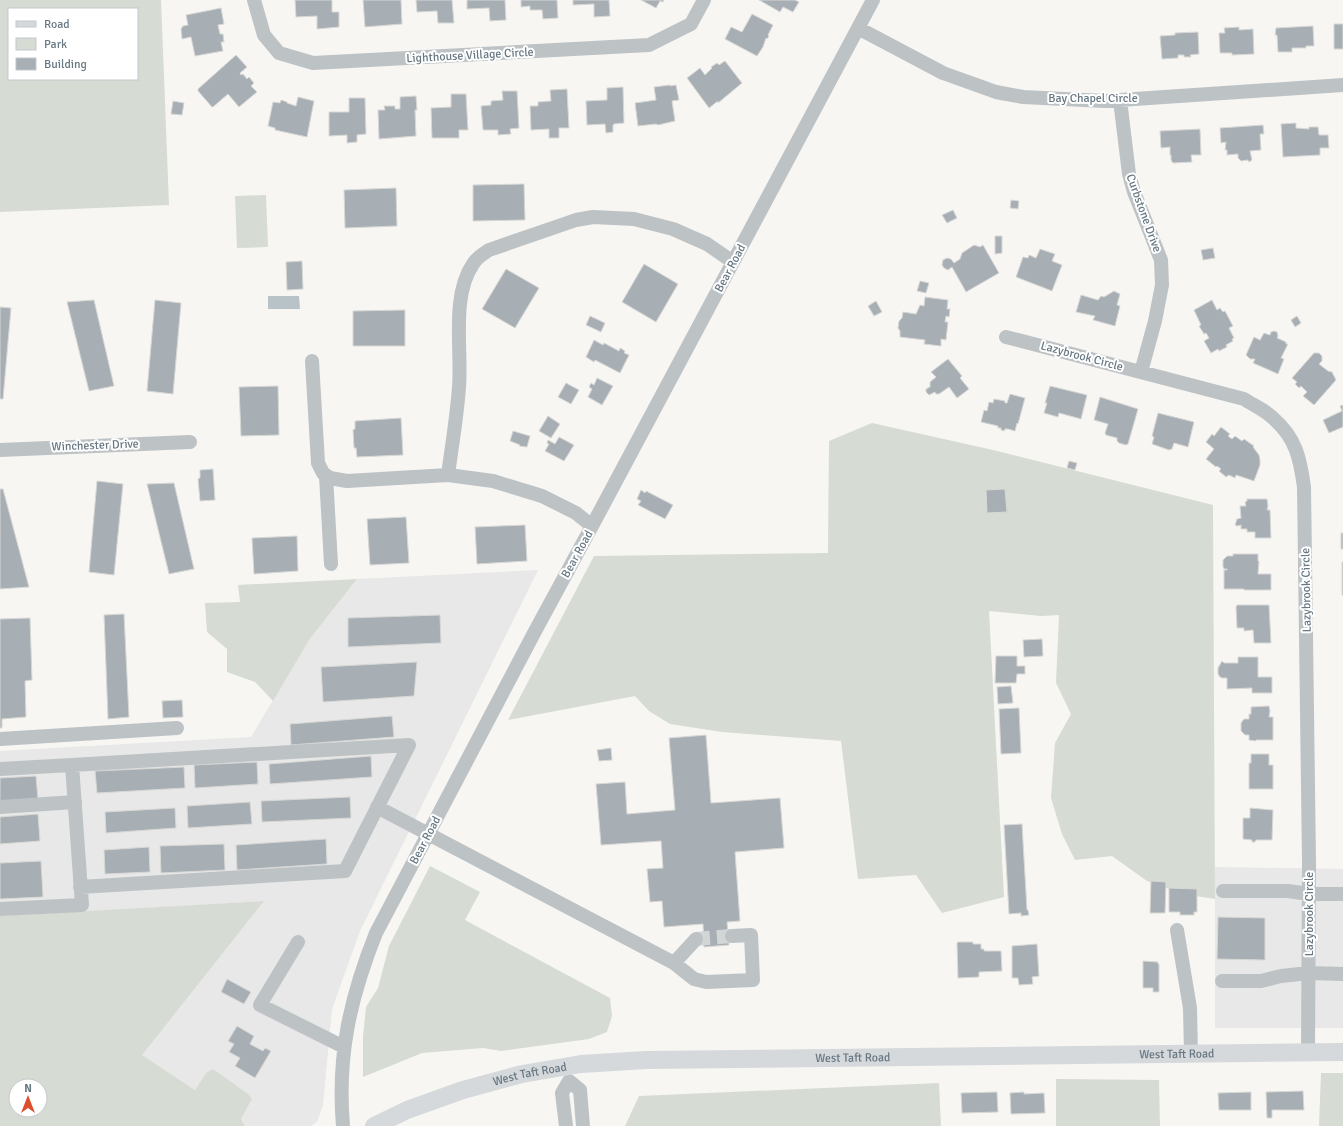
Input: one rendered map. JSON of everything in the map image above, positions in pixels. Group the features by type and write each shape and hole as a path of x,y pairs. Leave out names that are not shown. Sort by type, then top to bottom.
{"main road":[{"name":"West Taft Road","path":"374,1126 407,1110 463,1090 522,1074 568,1074 581,1064 646,1060 1343,1052"}],"street":[{"name":"Lighthouse Village Circle","path":"254,0 264,35 279,53 313,63 649,45 691,24 704,0"},
{"name":"Bear Road","path":"343,1126 341,1097 344,1048 351,1007 365,961 376,933 533,635 873,0"},
{"name":"Bay Chapel Circle","path":"858,28 944,73 996,92 1023,97 1106,101 1343,85"},
{"name":"Curbstone Drive","path":"1120,100 1129,174 1134,192 1161,260 1162,285 1155,321 1141,372"},
{"path":"448,475 459,386 460,301 467,274 479,256 490,250 576,220 592,217 634,219 673,229 707,244 734,262"},
{"name":"Lazybrook Circle","path":"1006,337 1244,400 1273,417 1291,437 1300,458 1304,487 1309,894 1308,1052"},
{"path":"312,361 318,463 326,476 347,481 448,475 493,481 542,496 576,513 592,526"},
{"name":"Winchester Drive","path":"0,450 190,442"},
{"path":"326,476 331,564"},
{"path":"0,739 177,728"},
{"path":"0,769 409,745 345,871 80,888"},
{"path":"0,909 82,905 72,765"},
{"path":"0,807 75,802"},
{"path":"377,807 674,963 694,979 706,982 754,980 751,935 732,936"},
{"path":"1223,891 1288,891 1309,894 1343,894"},
{"path":"1177,930 1190,1008 1191,1054"},
{"path":"674,963 696,939"},
{"path":"298,942 260,1005 344,1048"},
{"path":"1222,981 1261,981 1281,976 1309,973 1343,974"},
{"path":"566,1126 562,1093 568,1074"},
{"path":"568,1074 580,1090 584,1126"}],"shaded area":[{"path":"268,296 299,296 300,309 268,309"},
{"path":"538,570 360,931 332,1009 323,1105 317,1122 311,1126 245,1126 241,1119 252,1099 206,1073 195,1090 141,1055 263,901 0,917 0,751 251,737 309,640 357,579"},
{"path":"1215,867 1343,869 1343,1028 1215,1028"}],"green space":[{"path":"0,0 161,0 169,205 0,212"},
{"path":"266,195 268,247 237,248 235,196"},
{"path":"872,423 993,450 1213,505 1215,899 1183,894 1147,881 1112,856 1075,860 1062,834 1051,798 1055,743 1071,714 1056,683 1059,615 1041,616 989,611 1004,897 942,913 916,875 858,879 841,741 722,732 670,724 649,711 635,696 508,720 594,556 828,553 829,441"},
{"path":"357,579 309,640 273,701 255,682 227,672 227,649 207,632 205,603 240,602 238,585"},
{"path":"430,866 480,892 465,920 610,998 612,1016 607,1032 589,1039 501,1051 483,1048 422,1053 363,1077 363,1036 366,1007 378,988 389,946"},
{"path":"264,901 142,1055 195,1090 206,1073 213,1069 248,1094 252,1099 241,1119 245,1126 0,1126 0,916"},
{"path":"1321,1073 1343,1073 1343,1126 1319,1126"},
{"path":"1056,1079 1159,1080 1160,1126 1056,1126"},
{"path":"939,1083 941,1126 625,1126 639,1096"}],"building":[{"path":"295,0 332,0 332,12 339,12 339,27 317,29 317,16 296,17"},
{"path":"363,0 401,0 402,24 365,27"},
{"path":"416,0 452,0 454,23 438,23 437,11 417,12"},
{"path":"467,0 505,0 506,20 490,21 489,8 467,9"},
{"path":"521,0 557,0 558,18 543,19 542,10 530,10 530,6 521,7"},
{"path":"573,0 609,0 610,16 594,17 594,4 573,5"},
{"path":"641,0 664,0 663,2 660,1 656,8"},
{"path":"759,0 795,0 799,2 793,12 783,7 780,12"},
{"path":"221,8 224,24 218,25 220,34 223,34 224,42 221,42 223,51 195,56 191,37 182,39 181,29 183,26 188,25 186,15"},
{"path":"752,14 773,25 768,35 769,36 767,39 766,38 763,47 757,56 725,39 731,27 742,32"},
{"path":"1334,24 1343,24 1343,49 1334,49"},
{"path":"1313,26 1314,46 1306,46 1306,48 1292,48 1292,52 1278,52 1277,35 1275,35 1276,28"},
{"path":"1239,27 1239,30 1253,29 1254,54 1232,55 1232,53 1220,53 1219,33 1225,33 1224,28"},
{"path":"1198,32 1199,54 1190,55 1191,57 1178,55 1178,58 1162,59 1160,36 1175,35 1175,33"},
{"path":"236,55 247,67 240,73 241,75 243,74 247,79 249,77 254,83 251,86 257,92 239,107 228,94 212,107 198,91 198,89"},
{"path":"725,61 742,83 718,103 718,101 709,108 687,78 700,68 705,75 712,68 711,67 717,63 719,65"},
{"path":"676,85 679,100 672,101 675,121 658,125 638,126 635,103 656,100 654,87"},
{"path":"623,87 624,123 614,124 613,132 606,133 605,124 587,125 586,101 607,100 607,88"},
{"path":"567,89 569,128 559,128 559,138 549,138 549,129 531,130 530,106 538,106 538,102 551,101 550,90"},
{"path":"502,91 517,91 519,128 510,129 511,134 498,135 498,130 483,130 481,106 491,105 491,101 503,100"},
{"path":"451,94 466,94 468,130 459,130 459,138 432,138 431,108 451,107"},
{"path":"416,96 416,136 379,139 378,110 385,110 384,106 395,106 395,109 400,109 400,97"},
{"path":"298,97 314,101 307,137 275,130 275,128 268,126 273,102 280,103 281,100 296,106"},
{"path":"349,98 365,98 366,134 357,135 357,142 347,143 347,135 329,136 329,112 349,112"},
{"path":"173,101 184,103 182,115 171,114"},
{"path":"1296,123 1296,128 1309,129 1309,127 1318,127 1319,135 1328,135 1329,148 1320,148 1320,155 1283,157 1281,124"},
{"path":"1263,125 1264,134 1260,134 1261,150 1250,151 1252,160 1249,162 1248,160 1241,161 1238,158 1238,154 1227,155 1227,150 1225,150 1226,142 1221,143 1220,128"},
{"path":"1200,129 1201,155 1191,155 1192,162 1173,163 1170,155 1170,147 1161,148 1160,131"},
{"path":"524,184 525,220 473,221 473,185"},
{"path":"396,188 397,226 345,228 344,190"},
{"path":"1011,200 1019,201 1018,209 1010,208"},
{"path":"953,210 957,218 947,223 942,215"},
{"path":"995,236 1002,236 1002,253 995,254"},
{"path":"974,245 980,247 983,245 999,273 966,292 952,267 948,270 942,265 943,260 947,258 951,259 954,263 960,259 962,253"},
{"path":"1213,248 1215,258 1203,260 1201,250"},
{"path":"1040,249 1055,254 1052,261 1062,265 1052,291 1016,277 1023,257 1028,258 1029,255 1036,258"},
{"path":"302,261 303,289 287,290 286,262"},
{"path":"644,264 678,284 656,322 622,302"},
{"path":"506,269 539,288 515,328 482,309"},
{"path":"920,281 929,283 926,293 917,291"},
{"path":"1114,291 1120,294 1117,305 1120,306 1115,326 1093,320 1095,316 1076,312 1081,295 1098,300 1101,296 1104,297"},
{"path":"925,297 948,300 947,309 950,309 949,317 946,316 945,322 948,322 946,340 941,339 941,346 924,344 925,340 900,337 900,331 898,328 903,312 916,314 920,305 924,306"},
{"path":"94,300 114,386 89,391 67,302"},
{"path":"155,300 181,303 173,394 147,391"},
{"path":"1212,300 1217,310 1220,308 1223,312 1225,311 1233,326 1229,328 1234,338 1232,339 1233,341 1226,345 1227,347 1219,351 1218,349 1211,353 1204,341 1209,338 1206,333 1204,334 1199,326 1201,325 1194,310"},
{"path":"876,301 882,312 874,316 868,306"},
{"path":"0,307 11,308 3,399 0,399"},
{"path":"405,310 405,346 353,346 353,311"},
{"path":"590,316 605,323 601,332 586,325"},
{"path":"1297,316 1301,323 1295,327 1291,320"},
{"path":"1271,332 1277,332 1277,338 1288,344 1281,358 1284,359 1278,374 1253,363 1255,359 1250,359 1246,355 1254,337 1260,340 1264,333 1270,335"},
{"path":"594,340 603,345 604,343 619,351 620,348 625,351 624,353 629,355 620,373 586,357"},
{"path":"1314,353 1319,353 1322,356 1322,361 1319,364 1328,371 1332,372 1336,380 1314,405 1303,396 1307,392 1301,386 1299,388 1295,384 1297,382 1292,378"},
{"path":"948,359 962,376 960,378 969,389 957,398 949,387 939,394 936,394 935,392 929,395 926,392 926,389 930,387 930,382 936,377 931,372"},
{"path":"597,378 613,386 602,405 588,397 592,389 589,387 591,383 594,385"},
{"path":"566,383 579,390 571,404 558,397"},
{"path":"278,386 279,435 241,436 239,387"},
{"path":"1050,386 1087,395 1081,419 1059,413 1058,417 1044,413"},
{"path":"1010,394 1025,398 1015,431 1005,429 1004,431 1001,430 1001,428 998,428 998,426 981,422 984,410 987,411 989,402 993,403 994,399 1005,401 1005,403 1007,403"},
{"path":"1100,397 1138,409 1128,444 1126,445 1119,443 1117,438 1106,435 1105,433 1108,424 1094,420"},
{"path":"1343,405 1343,427 1329,433 1323,420 1342,411 1340,406"},
{"path":"1158,413 1194,422 1188,447 1174,443 1172,449 1169,450 1152,444 1154,437 1152,436"},
{"path":"548,416 560,424 551,438 539,431"},
{"path":"401,418 403,455 357,457 356,448 354,448 353,430 355,429 355,421"},
{"path":"1221,427 1230,434 1228,436 1232,439 1235,436 1242,441 1244,439 1254,446 1253,447 1259,455 1260,465 1254,481 1236,475 1235,478 1229,475 1226,477 1219,471 1221,469 1206,459 1214,449 1206,442 1212,434 1214,436"},
{"path":"513,431 530,436 527,447 519,446 520,445 510,441"},
{"path":"559,437 574,445 564,461 545,451 549,444 547,443 548,440 555,444"},
{"path":"1069,461 1077,463 1075,470 1067,468"},
{"path":"213,469 215,500 200,501 198,479 200,478 200,470"},
{"path":"97,481 123,484 114,575 89,572"},
{"path":"174,483 194,569 169,574 147,484"},
{"path":"0,489 3,489 29,587 0,589"},
{"path":"1005,489 1007,512 987,513 986,490"},
{"path":"641,490 645,493 646,491 673,505 665,519 638,505 641,501 637,499"},
{"path":"1247,499 1267,499 1267,510 1270,510 1271,538 1255,538 1255,532 1247,532 1247,529 1241,529 1241,525 1235,525 1237,519 1241,518 1240,506 1246,506 1245,502"},
{"path":"406,517 409,563 370,565 367,519"},
{"path":"525,525 527,561 477,564 475,527"},
{"path":"1341,533 1343,533 1343,549 1341,549"},
{"path":"297,536 298,571 254,574 252,538"},
{"path":"1233,554 1258,554 1258,574 1271,574 1271,590 1224,589 1224,570 1227,569 1224,569 1223,567 1223,560 1227,556 1233,556"},
{"path":"1343,562 1343,595 1342,595"},
{"path":"1237,605 1269,605 1271,643 1254,643 1253,630 1244,631 1244,628 1237,628"},
{"path":"124,614 129,717 108,719 104,615"},
{"path":"440,615 441,643 348,647 348,618"},
{"path":"30,618 32,680 25,681 26,717 2,719 2,728 0,728 0,619"},
{"path":"1042,639 1043,656 1024,657 1023,640"},
{"path":"996,656 1017,656 1017,666 1025,666 1025,674 1017,674 1016,683 995,683"},
{"path":"1238,657 1258,657 1258,677 1272,677 1272,693 1252,693 1252,688 1227,689 1227,678 1220,677 1218,674 1218,668 1222,661 1224,663 1238,663"},
{"path":"417,662 414,696 323,702 321,667"},
{"path":"1011,686 1013,703 998,704 997,687"},
{"path":"182,700 183,717 163,718 162,701"},
{"path":"1269,706 1269,717 1273,717 1273,740 1249,740 1249,735 1245,735 1241,731 1241,723 1244,719 1249,719 1251,707"},
{"path":"1019,708 1021,753 1001,754 999,709"},
{"path":"392,716 394,737 291,745 290,724"},
{"path":"706,735 711,803 780,798 784,848 735,852 740,921 727,922 729,945 704,947 703,924 664,927 662,901 650,902 647,869 663,868 661,841 601,845 596,784 625,782 627,814 675,810 669,738"},
{"path":"611,748 612,760 599,761 597,750"},
{"path":"1251,754 1269,754 1269,765 1273,765 1273,789 1249,789 1249,763 1251,763"},
{"path":"371,756 372,777 270,784 269,764"},
{"path":"257,762 258,784 195,788 194,765"},
{"path":"184,767 185,788 97,793 95,771"},
{"path":"36,776 38,799 0,802 0,778"},
{"path":"350,797 351,818 262,822 261,801"},
{"path":"250,802 252,824 188,828 187,806"},
{"path":"175,808 176,828 106,833 105,812"},
{"path":"1250,808 1273,810 1272,840 1256,840 1255,842 1252,842 1252,840 1243,839 1243,818 1250,818"},
{"path":"38,814 40,841 0,844 0,817"},
{"path":"1022,824 1027,910 1029,915 1021,916 1021,913 1009,914 1004,825"},
{"path":"326,839 327,864 237,870 236,845"},
{"path":"224,844 225,870 161,873 160,846"},
{"path":"149,847 150,872 105,874 104,850"},
{"path":"41,861 43,897 0,899 0,863"},
{"path":"1151,881 1166,882 1165,913 1150,913"},
{"path":"1169,888 1197,889 1197,912 1194,912 1194,915 1180,915 1180,912 1169,912"},
{"path":"1218,917 1265,918 1265,960 1217,959"},
{"path":"958,942 973,942 973,944 981,944 981,949 984,949 984,951 1001,951 1002,971 979,972 979,977 958,978"},
{"path":"1037,944 1039,976 1032,977 1033,984 1019,985 1018,978 1012,978 1012,946"},
{"path":"1143,961 1158,962 1159,992 1153,992 1153,988 1143,988"},
{"path":"227,979 251,992 244,1004 221,992"},
{"path":"237,1026 254,1036 250,1044 263,1051 265,1048 271,1051 255,1078 235,1066 240,1058 229,1052 234,1044 228,1041"},
{"path":"1303,1091 1304,1110 1272,1110 1272,1118 1267,1118 1266,1092"},
{"path":"997,1092 998,1112 962,1113 961,1093"},
{"path":"1024,1092 1024,1094 1044,1093 1045,1113 1011,1114 1010,1093"},
{"path":"1251,1092 1251,1110 1219,1110 1218,1093"}],"tunnel":[{"path":"696,939 732,936"}]}
